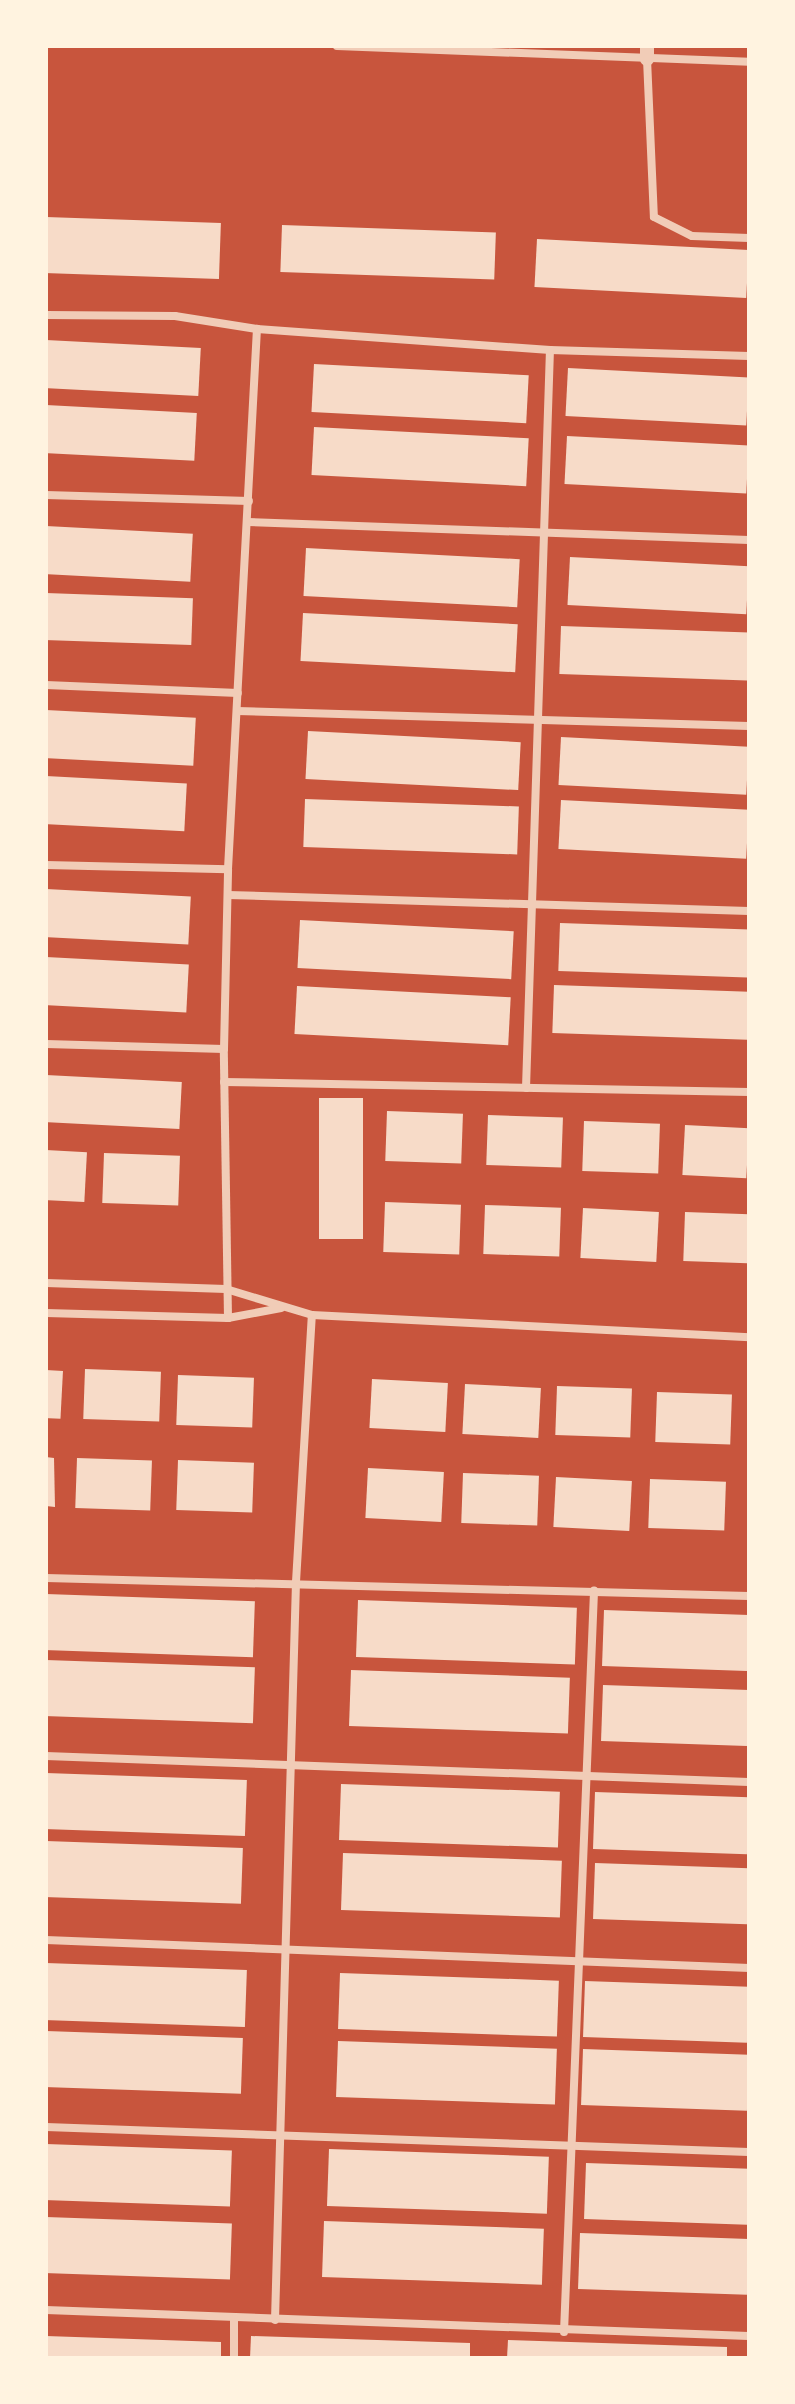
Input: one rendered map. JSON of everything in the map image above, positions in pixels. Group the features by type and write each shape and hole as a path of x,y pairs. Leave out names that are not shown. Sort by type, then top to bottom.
{"street":[{"path":"337,46 647,52 749,62"},
{"path":"647,52 654,217 692,236 749,238"},
{"path":"46,315 175,316 257,329 550,350 749,356"},
{"path":"228,1318 224,1049 228,869 257,329"},
{"path":"526,1088 535,904 550,350"},
{"path":"46,495 249,501"},
{"path":"248,522 749,540"},
{"path":"46,685 238,693"},
{"path":"237,711 749,726"},
{"path":"46,865 228,869"},
{"path":"228,895 749,911"},
{"path":"46,1044 224,1049"},
{"path":"224,1082 749,1092"},
{"path":"46,1283 226,1289 312,1315 749,1337"},
{"path":"46,1313 228,1318 282,1308"},
{"path":"275,2320 296,1582 312,1315"},
{"path":"46,1578 296,1582 749,1596"},
{"path":"564,2332 568,2146 594,1591"},
{"path":"46,1756 749,1782"},
{"path":"46,1940 749,1968"},
{"path":"46,2127 280,2138 749,2152"},
{"path":"46,2310 564,2332 749,2336"},
{"path":"234,2319 234,2358"}],"building":[{"path":"46,217 221,223 219,279 46,273"},
{"path":"282,225 496,232 494,279 280,272"},
{"path":"537,239 749,250 746,298 534,287"},
{"path":"46,340 201,348 198,396 46,388"},
{"path":"314,364 529,375 526,423 311,412"},
{"path":"568,368 749,377 746,425 565,416"},
{"path":"46,405 197,413 194,461 46,453"},
{"path":"314,427 529,438 526,486 311,475"},
{"path":"567,436 749,446 746,493 564,484"},
{"path":"46,526 193,534 190,582 46,574"},
{"path":"306,548 520,559 517,607 303,596"},
{"path":"570,557 749,566 746,614 567,605"},
{"path":"46,593 193,598 191,645 46,640"},
{"path":"303,613 518,624 515,672 300,661"},
{"path":"561,626 749,633 747,681 559,674"},
{"path":"46,710 196,718 193,766 46,758"},
{"path":"308,731 521,742 518,790 305,779"},
{"path":"561,737 749,747 746,795 558,785"},
{"path":"46,776 187,783 184,831 46,824"},
{"path":"305,799 519,806 517,854 303,847"},
{"path":"561,800 749,810 746,859 558,849"},
{"path":"46,889 191,897 188,945 46,937"},
{"path":"300,920 514,931 511,979 297,968"},
{"path":"560,923 749,930 747,978 558,971"},
{"path":"46,957 189,964 186,1012 46,1005"},
{"path":"554,985 749,992 747,1040 552,1033"},
{"path":"297,986 511,997 508,1045 294,1034"},
{"path":"46,1075 182,1082 179,1129 46,1122"},
{"path":"319,1098 363,1098 363,1239 319,1239"},
{"path":"387,1111 463,1114 461,1164 385,1161"},
{"path":"488,1115 563,1118 561,1168 486,1165"},
{"path":"584,1121 660,1124 658,1174 582,1171"},
{"path":"685,1125 749,1128 746,1178 682,1175"},
{"path":"46,1150 87,1152 84,1202 46,1200"},
{"path":"104,1153 180,1156 178,1206 102,1203"},
{"path":"385,1202 461,1205 459,1255 383,1252"},
{"path":"485,1205 561,1208 559,1257 483,1254"},
{"path":"583,1208 659,1212 656,1262 580,1258"},
{"path":"685,1212 749,1214 747,1263 683,1261"},
{"path":"85,1369 161,1372 159,1422 83,1419"},
{"path":"46,1370 63,1371 60,1419 46,1418"},
{"path":"178,1375 254,1378 252,1428 176,1425"},
{"path":"372,1379 448,1383 445,1432 369,1428"},
{"path":"465,1384 541,1388 538,1438 462,1434"},
{"path":"557,1386 632,1389 630,1438 555,1435"},
{"path":"657,1392 732,1395 730,1445 655,1442"},
{"path":"46,1457 54,1458 55,1507 46,1506"},
{"path":"77,1458 152,1461 150,1511 75,1508"},
{"path":"178,1460 254,1463 252,1513 176,1510"},
{"path":"368,1468 444,1472 441,1522 365,1518"},
{"path":"463,1473 539,1476 537,1526 461,1523"},
{"path":"556,1477 632,1481 629,1531 553,1527"},
{"path":"650,1479 726,1482 724,1531 648,1528"},
{"path":"46,1594 255,1601 253,1657 46,1650"},
{"path":"358,1600 577,1608 575,1665 356,1657"},
{"path":"604,1610 749,1615 747,1671 602,1666"},
{"path":"46,1660 255,1667 253,1723 46,1716"},
{"path":"351,1670 570,1678 568,1734 349,1726"},
{"path":"603,1685 749,1690 747,1746 601,1741"},
{"path":"46,1773 247,1780 245,1836 46,1829"},
{"path":"341,1784 560,1792 558,1848 339,1840"},
{"path":"595,1792 749,1797 747,1854 593,1849"},
{"path":"46,1841 243,1848 241,1904 46,1897"},
{"path":"343,1853 562,1861 560,1918 341,1910"},
{"path":"595,1863 749,1868 747,1924 593,1919"},
{"path":"46,1963 247,1970 245,2027 46,2020"},
{"path":"340,1973 559,1981 557,2037 338,2029"},
{"path":"585,1981 749,1987 747,2043 583,2037"},
{"path":"46,2031 243,2038 241,2094 46,2087"},
{"path":"338,2041 557,2049 555,2105 336,2097"},
{"path":"583,2049 749,2055 747,2111 581,2105"},
{"path":"46,2144 232,2150 230,2206 46,2200"},
{"path":"329,2149 549,2157 547,2214 327,2206"},
{"path":"586,2163 749,2169 747,2225 584,2219"},
{"path":"46,2217 232,2223 230,2279 46,2273"},
{"path":"324,2221 544,2229 542,2285 322,2277"},
{"path":"580,2233 749,2239 747,2295 578,2289"},
{"path":"46,2336 221,2342 221,2358 46,2358"},
{"path":"251,2336 470,2343 470,2358 250,2358"},
{"path":"508,2340 727,2347 727,2358 507,2358"}]}
